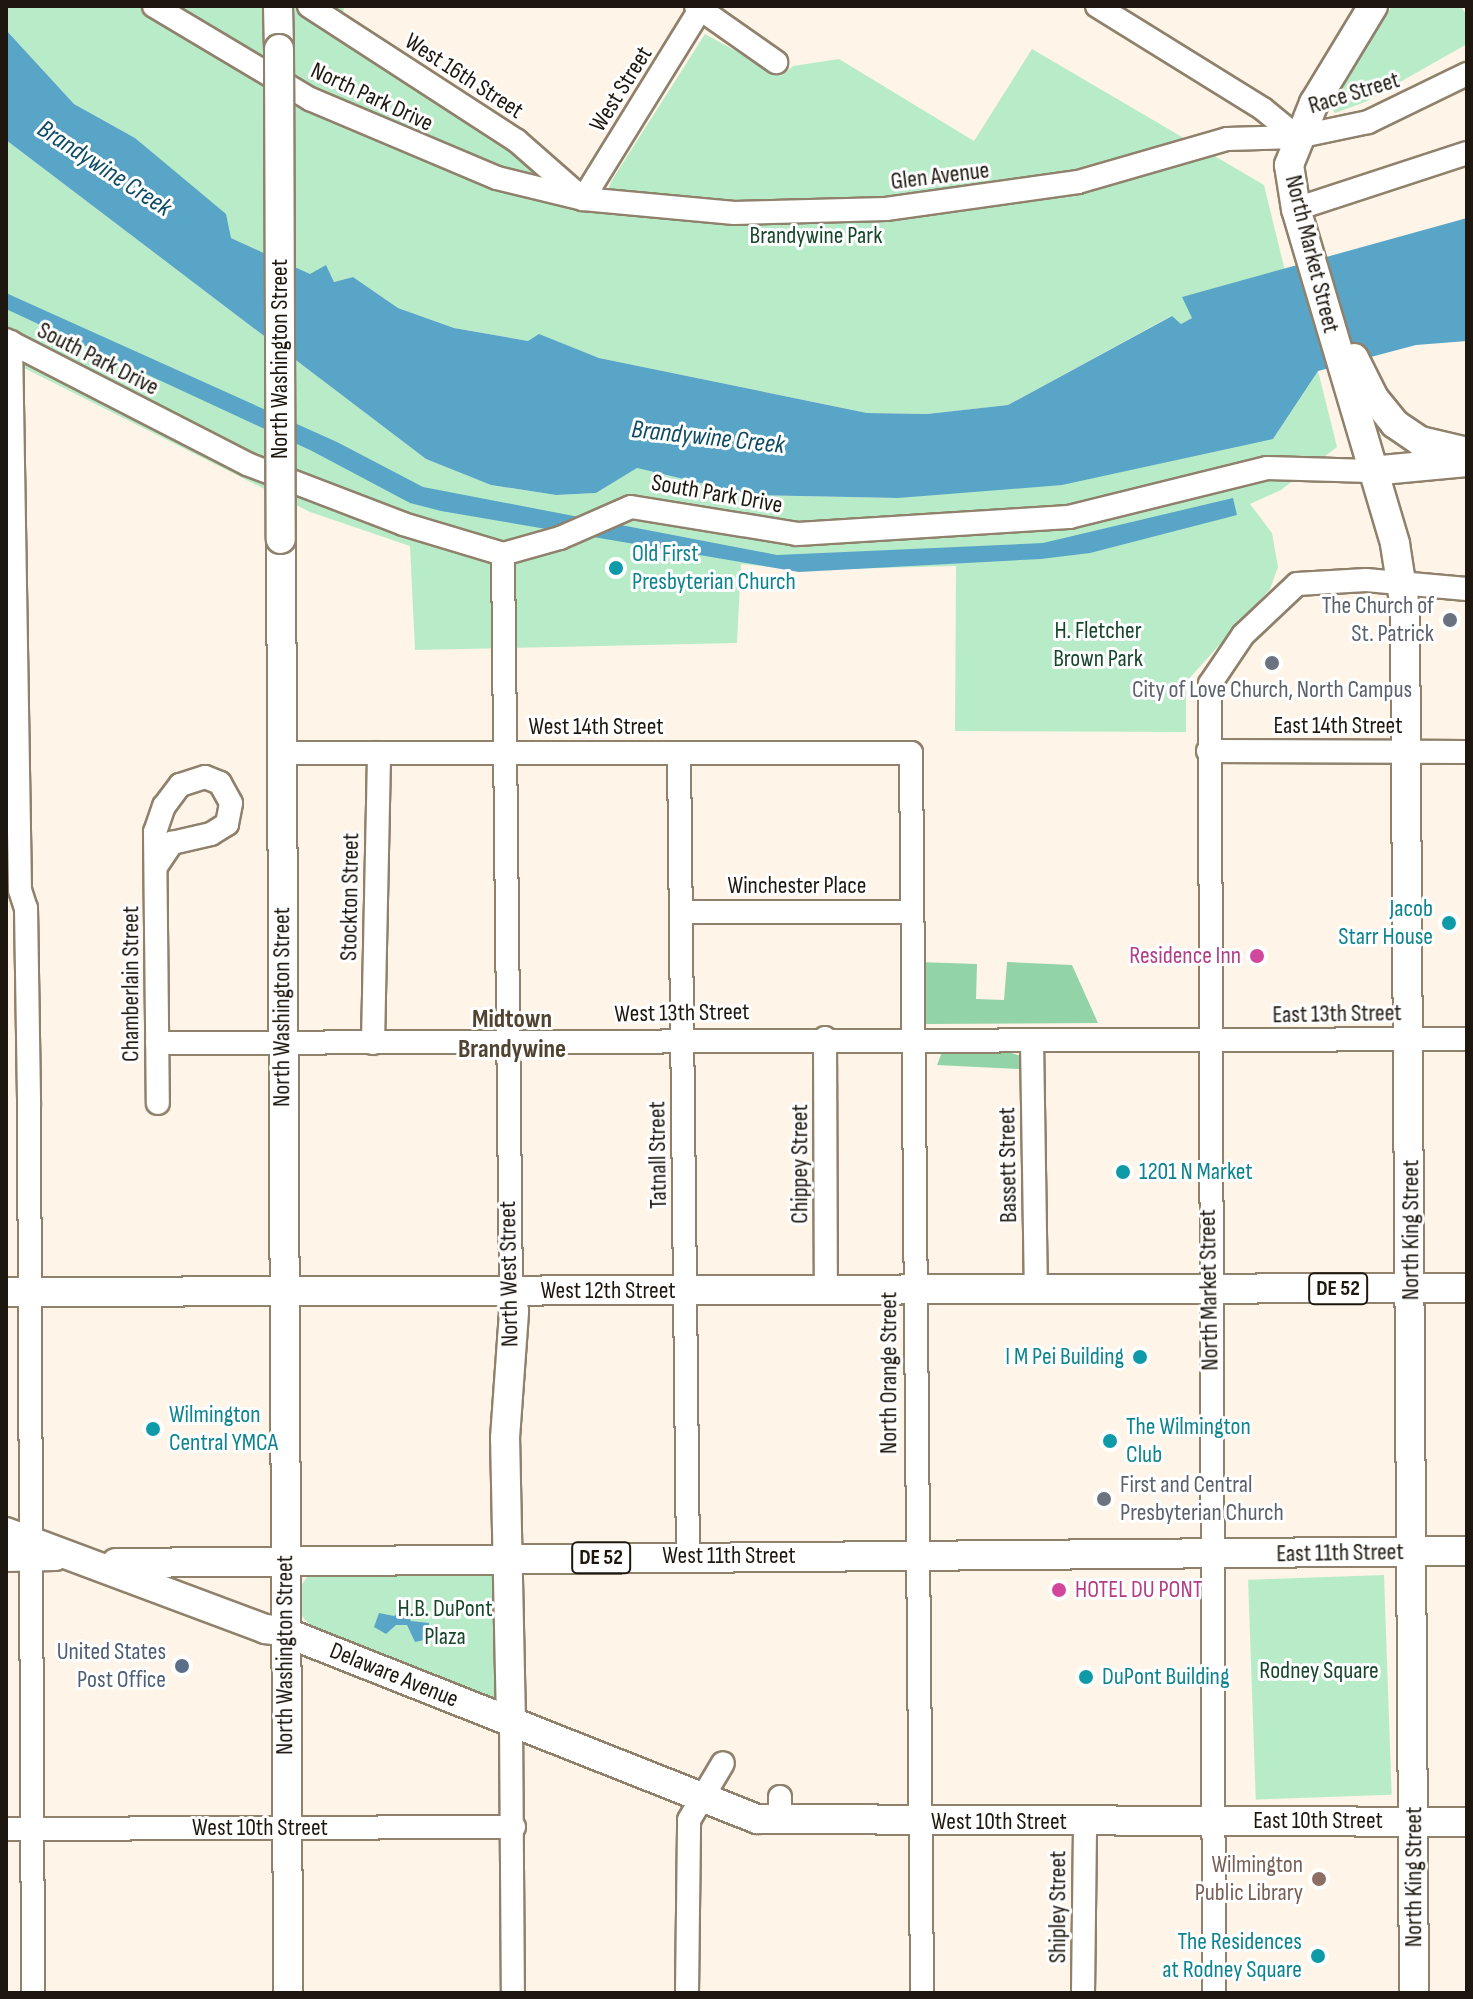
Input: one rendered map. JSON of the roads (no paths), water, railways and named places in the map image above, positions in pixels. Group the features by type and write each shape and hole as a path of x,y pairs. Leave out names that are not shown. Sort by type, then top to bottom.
{"main road":[{"name":"North Market Street","path":"1371,471 1356,385 1305,242 1289,165 1297,137 1373,6"},
{"name":"North Washington Street","path":"278,13 286,1562 282,1631 288,1993"},
{"path":"1356,385 1395,424 1420,441 1467,452"},
{"path":"1371,471 1467,462"},
{"name":"North King Street","path":"1371,471 1402,585 1408,752 1414,1993"},
{"name":"DE 52","path":"1209,1289 1467,1288"},
{"name":"West 12th Street","path":"18,1292 1209,1289"},
{"name":"North West Street","path":"511,1291 514,1311 505,1438 511,1722"},
{"name":"West 11th Street","path":"19,1547 124,1564 508,1561 688,1556 1213,1554"},
{"name":"East 11th Street","path":"1213,1554 1467,1551"},
{"name":"Delaware Avenue","path":"71,1557 265,1629 282,1631 732,1812 780,1809"},
{"name":"West 10th Street","path":"780,1809 920,1822 1217,1821"},
{"name":"East 10th Street","path":"1217,1821 1467,1822"}],"street":[{"name":"North Park Drive","path":"154,6 310,99 388,135 497,178 583,199"},
{"name":"West 16th Street","path":"310,6 517,141 583,199"},
{"name":"North Washington Street","path":"278,13 310,6"},
{"path":"1097,6 1263,109 1297,137"},
{"name":"West Street","path":"583,199 699,7"},
{"path":"699,7 776,62"},
{"name":"Race Street","path":"1297,137 1368,122 1411,105 1467,74"},
{"name":"Glen Avenue","path":"583,199 734,213 886,209 1078,182 1227,139 1297,137"},
{"path":"1296,209 1467,153"},
{"path":"8,341 20,890 26,908 18,1292 19,1547 34,1829 33,1993"},
{"name":"South Park Drive","path":"8,341 247,464 390,519 503,554 560,538 605,516 647,508 797,534 1041,520 1267,468 1371,471"},
{"name":"North West Street","path":"503,554 511,1291"},
{"name":"North Market Street","path":"1214,1993 1217,1821 1209,1289 1207,701 1215,671 1283,593 1308,581 1467,589"},
{"name":"East 14th Street","path":"1208,751 1467,752"},
{"name":"West 14th Street","path":"281,753 911,753"},
{"name":"Stockton Street","path":"373,1043 379,753"},
{"name":"Tatnall Street","path":"679,753 688,1556"},
{"name":"North Orange Street","path":"911,753 922,1993"},
{"name":"Chamberlain Street","path":"157,865 158,1103"},
{"name":"Winchester Place","path":"681,912 912,912"},
{"name":"West 13th Street","path":"157,1043 682,1038 1207,1042"},
{"name":"Chippey Street","path":"825,1038 826,1290"},
{"name":"East 13th Street","path":"1207,1042 1467,1039"},
{"name":"Bassett Street","path":"1032,1041 1036,1289"},
{"name":"North West Street","path":"511,1722 513,1993"},
{"path":"687,1993 687,1833 723,1763"},
{"name":"Shipley Street","path":"1083,1993 1085,1821"},
{"name":"West 10th Street","path":"6,1829 514,1827"}],"water":[{"name":"Brandywine Creek","path":"6,30 74,104 135,138 226,214 231,238 310,274 326,265 334,282 353,277 398,308 454,328 528,341 539,334 599,358 867,413 927,414 1008,405 1172,316 1181,324 1192,318 1182,297 1467,218 1467,341 1416,345 1318,371 1273,439 1062,485 898,498 751,495 637,468 596,493 556,495 491,485 426,459 6,140"},
{"path":"6,293 337,442 423,487 777,555 1043,543 1233,498 1237,515 1090,553 1041,559 799,572 441,511 410,503 312,451 6,309"},
{"path":"404,1610 411,1621 429,1623 429,1639 415,1642 407,1625 396,1625 386,1634 374,1627 379,1613 394,1616"}],"place":[{"name":"Old First Presbyterian Church","path":"616,568"},
{"name":"The Church of St. Patrick","path":"1450,620"},
{"name":"City of Love Church, North Campus","path":"1272,663"},
{"name":"Jacob Starr House","path":"1449,923"},
{"name":"Residence Inn","path":"1257,956"},
{"name":"1201 N Market","path":"1123,1172"},
{"name":"I M Pei Building","path":"1140,1357"},
{"name":"Wilmington Central YMCA","path":"153,1429"},
{"name":"The Wilmington Club","path":"1110,1441"},
{"name":"First and Central Presbyterian Church","path":"1104,1499"},
{"name":"HOTEL DU PONT","path":"1059,1590"},
{"name":"United States Post Office","path":"182,1666"},
{"name":"DuPont Building","path":"1086,1677"},
{"name":"Wilmington Public Library","path":"1319,1879"},
{"name":"The Residences at Rodney Square","path":"1318,1956"}],"district":[{"name":"Midtown Brandywine","path":"512,1035"}],"park label":[{"name":"Brandywine Park","path":"816,236"},
{"name":"H. Fletcher Brown Park","path":"1098,645"},
{"name":"H.B. DuPont Plaza","path":"445,1623"},
{"name":"Rodney Square","path":"1319,1671"}]}
